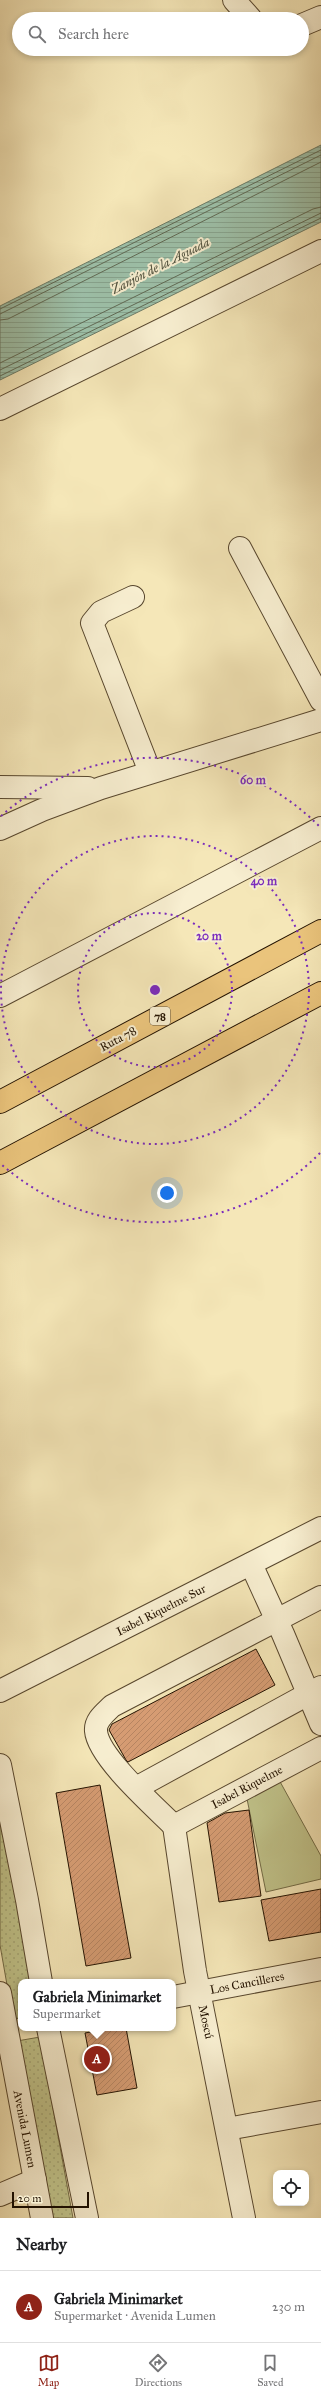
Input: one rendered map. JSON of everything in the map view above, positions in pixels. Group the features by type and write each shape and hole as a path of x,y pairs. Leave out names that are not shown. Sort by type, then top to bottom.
{"highway":[{"name":"Ruta 78","path":"0,1102 321,931"},
{"path":"0,1163 321,993"}],"street":[{"path":"234,0 245,12"},
{"path":"309,22 321,17"},
{"path":"0,409 321,251"},
{"path":"240,548 321,700"},
{"path":"133,597 101,612 92,624 150,772"},
{"path":"0,830 42,810 102,788 321,720"},
{"path":"0,787 102,788"},
{"path":"0,996 321,828"},
{"name":"Isabel Riquelme Sur","path":"0,1691 321,1528"},
{"path":"251,1564 277,1619 315,1691 321,1724"},
{"path":"174,1826 106,1755 98,1741 96,1730 100,1718 112,1706 321,1597"},
{"path":"136,1788 315,1691"},
{"name":"Isabel Riquelme","path":"174,1826 321,1748"},
{"path":"0,1765 27,1900 40,1979"},
{"name":"Moscú","path":"174,1826 199,1992 244,2218"},
{"name":"Los Cancilleres","path":"176,1996 321,1969"},
{"name":"Avenida Lumen","path":"0,1992 9,2030 42,2218"},
{"path":"49,2031 87,2218"},
{"path":"227,2129 321,2112"},
{"path":"0,2195 35,2180"}],"shaded area":[{"path":"278,1778 321,1856 321,1879 266,1892 246,1794"},
{"path":"0,1810 30,1979 18,1979 18,2018 13,2019 0,1945"},
{"path":"40,2037 73,2218 50,2218 17,2041"}],"water":[{"name":"Zanjón de la Aguada","path":"321,145 321,222 0,380 0,306"}],"building":[{"path":"256,1649 275,1685 128,1762 126,1760 109,1730 112,1724"},
{"path":"100,1785 131,1958 86,1966 56,1793"},
{"path":"249,1810 261,1896 219,1902 207,1823 225,1813"},
{"path":"321,1889 321,1932 269,1941 261,1900"},
{"path":"96,2031 127,2031 137,2088 97,2095 85,2033"}],"place":[{"name":"Gabriela Minimarket","path":"97,2059"}]}
